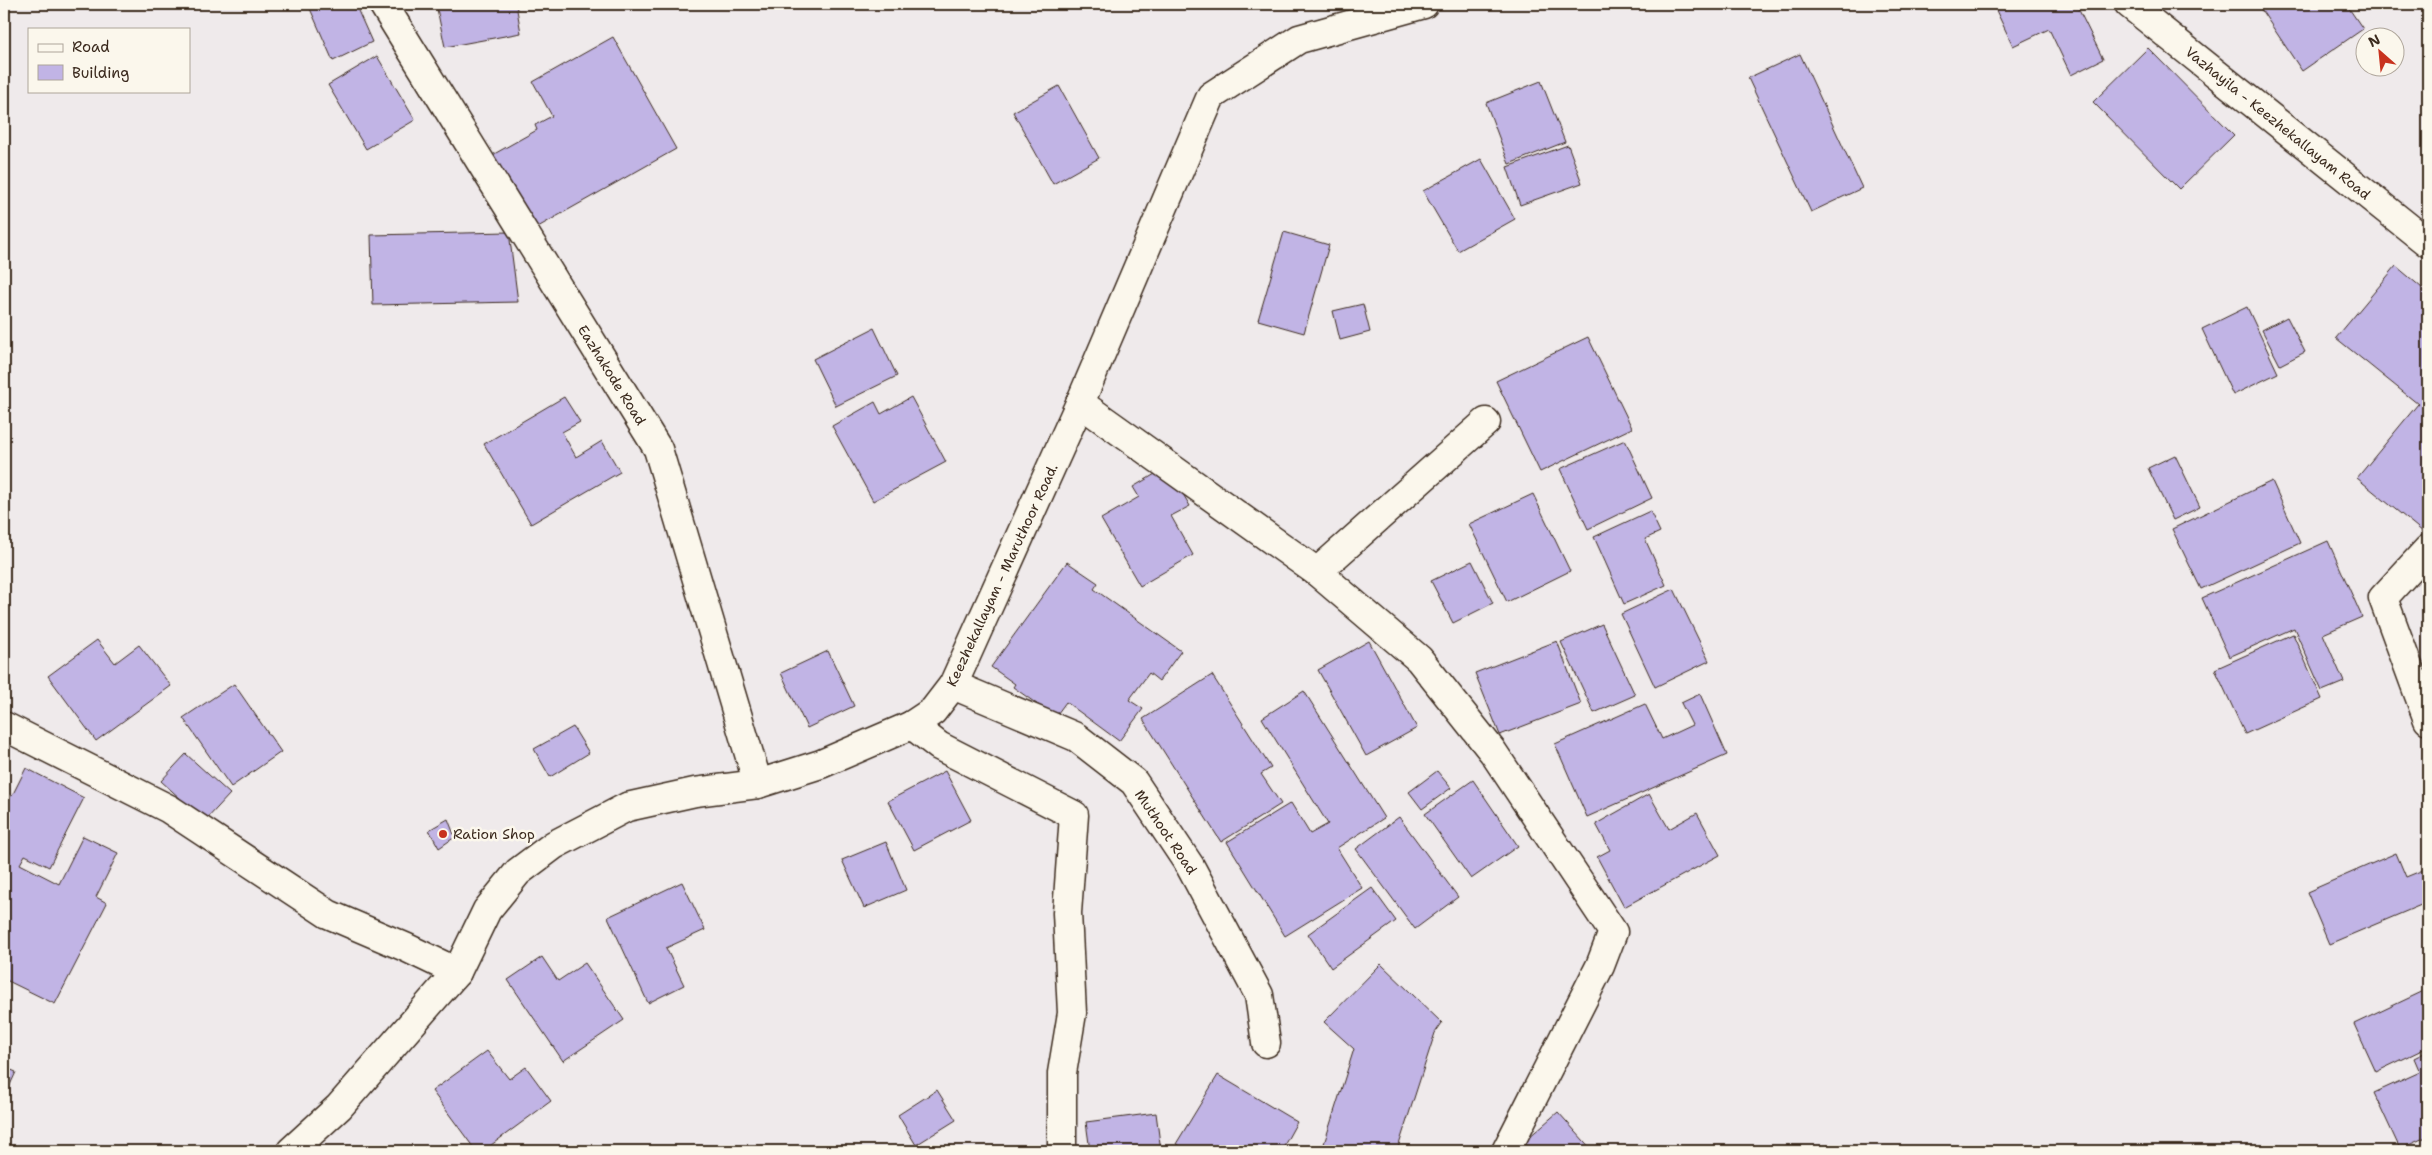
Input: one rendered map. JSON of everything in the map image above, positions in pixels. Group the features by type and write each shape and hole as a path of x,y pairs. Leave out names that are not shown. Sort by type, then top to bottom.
{"street":[{"name":"Eazhakode Road","path":"383,4 658,449 758,784"},
{"name":"Keezhekallayam - Maruthoor Road.","path":"291,1151 340,1107 457,972 487,910 518,872 554,845 627,807 695,792 758,784 821,764 912,725 934,711 953,686 1080,403 1211,96 1299,39 1424,4"},
{"name":"Vazhayila - Keezhekallayam Road","path":"2129,4 2428,243"},
{"path":"1080,403 1317,572 1419,658 1493,752 1613,932 1600,966 1506,1151"},
{"path":"1317,572 1486,422"},
{"path":"2428,549 2383,598 2428,720"},
{"name":"Muthoot Road","path":"953,686 1076,737 1134,782 1190,866 1259,995 1266,1043"},
{"path":"912,725 940,746 1074,815 1067,913 1072,1014 1062,1073 1062,1151"},
{"path":"4,726 169,809 328,914 457,972"}],"building":[{"path":"308,4 355,4 372,42 333,61"},
{"path":"436,4 516,4 521,33 445,47"},
{"path":"1993,4 2076,4 2103,59 2071,75 2049,29 2013,46"},
{"path":"2265,4 2346,4 2362,28 2354,28 2354,35 2302,71 2260,8"},
{"path":"613,37 676,149 529,232 487,158 537,130 535,125 552,116 533,82"},
{"path":"2148,48 2234,135 2179,189 2093,102"},
{"path":"1800,54 1862,188 1811,212 1748,78"},
{"path":"377,56 415,120 366,149 328,85"},
{"path":"1541,81 1565,142 1509,164 1486,103"},
{"path":"1059,86 1099,158 1053,184 1013,112"},
{"path":"1568,145 1582,183 1520,205 1507,167"},
{"path":"1481,159 1515,219 1458,251 1423,191"},
{"path":"509,232 518,302 373,305 371,235"},
{"path":"1284,232 1329,245 1304,333 1258,320"},
{"path":"2396,266 2428,293 2428,525 2423,532 2357,478 2418,404 2336,338"},
{"path":"1363,304 1370,332 1340,340 1333,311"},
{"path":"2247,307 2278,373 2233,395 2202,329"},
{"path":"2287,317 2305,352 2280,365 2262,330"},
{"path":"874,328 897,376 836,406 813,359"},
{"path":"1588,337 1632,428 1540,472 1496,381"},
{"path":"564,397 580,422 562,432 576,457 602,441 620,472 531,524 484,444"},
{"path":"911,397 946,462 873,501 832,426 875,402 881,414"},
{"path":"1625,440 1652,498 1588,529 1560,469"},
{"path":"2175,455 2200,507 2173,520 2148,468"},
{"path":"1167,467 1190,506 1171,516 1193,555 1140,586 1101,519 1139,497 1133,487"},
{"path":"2272,481 2300,543 2201,589 2172,529"},
{"path":"1533,494 1570,571 1507,602 1469,524"},
{"path":"1650,511 1660,532 1645,539 1666,585 1624,604 1594,537"},
{"path":"2328,541 2362,617 2323,634 2344,682 2322,691 2294,628 2229,657 2202,598"},
{"path":"1472,561 1493,603 1453,623 1431,581"},
{"path":"1067,562 1098,583 1094,589 1181,651 1159,681 1149,673 1129,700 1143,709 1119,741 1066,702 1055,717 1013,687 1015,684 991,667"},
{"path":"1674,589 1709,661 1655,687 1621,614"},
{"path":"1602,624 1635,695 1594,713 1561,642"},
{"path":"2293,634 2322,699 2245,734 2215,669"},
{"path":"97,640 115,663 139,645 171,686 96,741 48,676"},
{"path":"1369,641 1417,728 1366,756 1318,670"},
{"path":"1557,641 1581,704 1500,735 1475,673"},
{"path":"828,651 854,706 807,728 781,673"},
{"path":"1212,675 1271,768 1261,774 1281,804 1221,842 1143,719"},
{"path":"234,684 281,752 231,787 183,718"},
{"path":"1304,691 1384,818 1337,848 1362,888 1285,936 1227,842 1291,803 1310,834 1328,824 1262,718"},
{"path":"1700,694 1727,755 1587,817 1555,744 1645,704 1662,739 1692,725 1681,703"},
{"path":"573,727 589,753 550,777 534,749"},
{"path":"186,754 230,794 205,821 161,781"},
{"path":"26,768 84,798 49,867 25,855 20,864 59,884 83,836 118,853 96,897 107,903 55,1004 4,979 4,792 12,796"},
{"path":"945,771 971,820 914,850 888,801"},
{"path":"1437,771 1451,788 1422,809 1409,792"},
{"path":"1473,780 1518,846 1471,879 1425,814"},
{"path":"1649,794 1669,829 1697,813 1720,855 1624,907 1597,857 1610,850 1596,824"},
{"path":"1399,817 1458,897 1415,929 1356,849"},
{"name":"Ration Shop","path":"448,819 455,837 439,848 429,830"},
{"path":"886,842 906,890 864,908 842,860"},
{"path":"2396,853 2406,877 2428,868 2428,902 2329,944 2307,892"},
{"path":"682,882 705,930 666,948 684,985 648,1003 608,917"},
{"path":"1372,888 1396,921 1331,968 1308,934"},
{"path":"542,957 558,981 585,963 624,1020 563,1061 508,980"},
{"path":"1381,964 1442,1023 1435,1033 1397,1151 1344,1151 1323,1147 1354,1049 1324,1022"},
{"path":"2428,989 2428,1047 2376,1072 2354,1024"},
{"path":"487,1051 509,1079 526,1067 551,1101 483,1151 476,1151 432,1091"},
{"path":"2428,1051 2428,1136 2400,1149 2374,1093 2420,1072 2414,1058"},
{"path":"4,1067 16,1072 4,1098"},
{"path":"1218,1075 1297,1122 1281,1151 1189,1151 1176,1144"},
{"path":"937,1090 956,1120 916,1145 898,1115"},
{"path":"1558,1112 1593,1151 1513,1151"},
{"path":"1156,1113 1161,1151 1090,1151 1086,1122"},
{"path":"814,1147 816,1151 803,1151"}],"place":[{"name":"Ration Shop","path":"443,834"}]}
